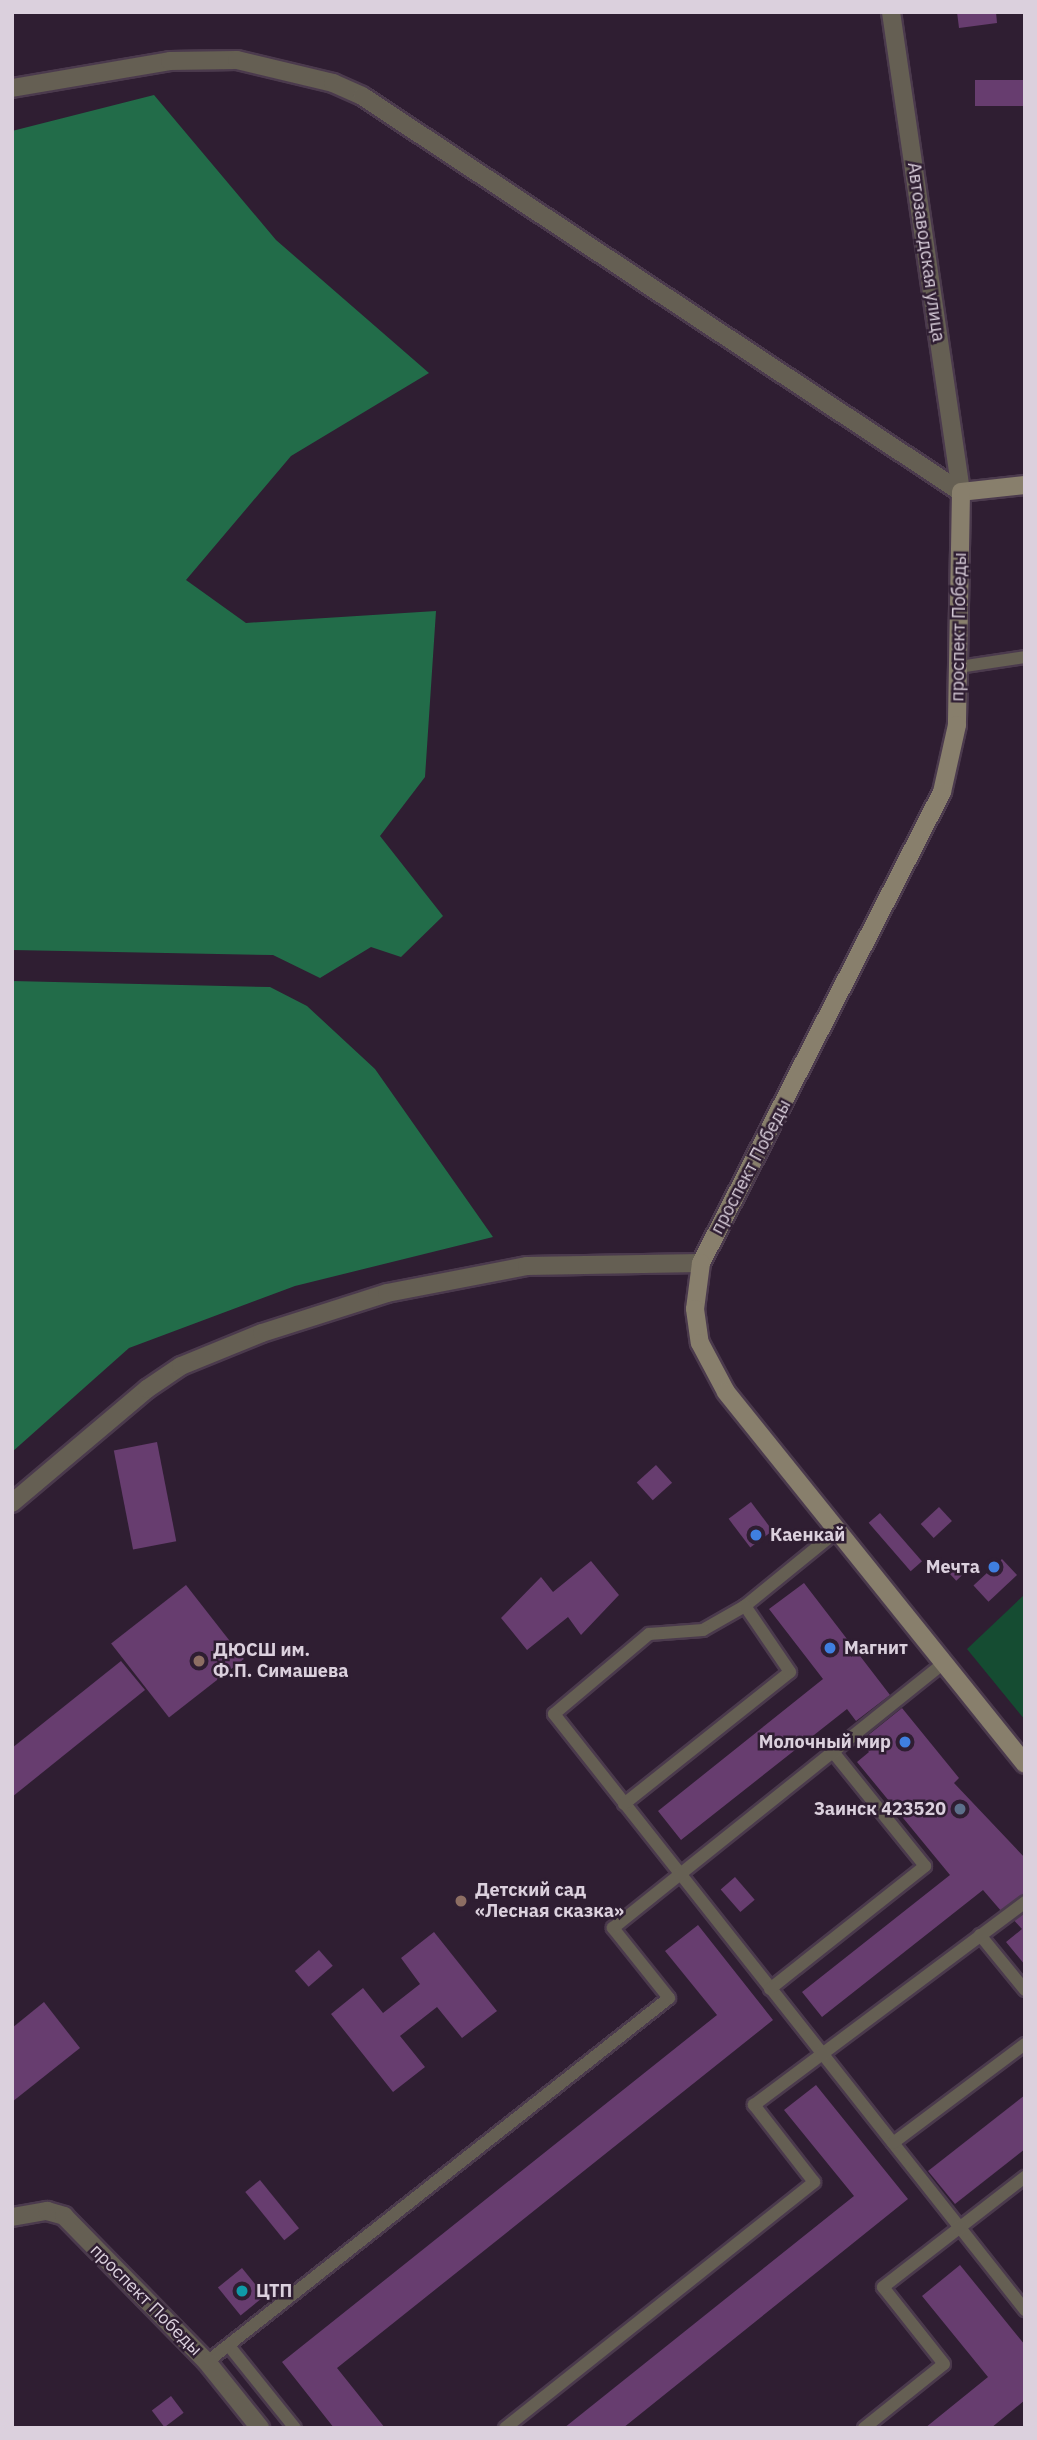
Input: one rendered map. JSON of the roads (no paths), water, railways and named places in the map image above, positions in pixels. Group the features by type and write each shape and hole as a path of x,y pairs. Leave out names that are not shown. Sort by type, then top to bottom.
{"main road":[{"path":"961,492 1025,485"},
{"name":"проспект Победы","path":"961,492 959,667 952,760 935,812 701,1263 696,1327 710,1367 837,1531 1025,1764"}],"street":[{"name":"Автозаводская улица","path":"891,12 961,492"},
{"path":"12,88 119,68 237,60 332,83 374,103 961,492"},
{"path":"12,1503 147,1389 181,1366 262,1333 387,1293 527,1266 701,1263"},
{"name":"проспект Победы","path":"12,2217 47,2211 64,2216 207,2362 260,2428"}],"lane":[{"path":"959,667 1025,657"},
{"path":"837,1531 745,1606 703,1630 649,1634 554,1714 1025,2310"},
{"path":"624,1804 790,1672 745,1606"},
{"path":"207,2362 669,1998 614,1928 944,1663"},
{"path":"770,1989 925,1866 833,1752"},
{"path":"505,2428 814,2182 754,2105 1025,1902"},
{"path":"980,1936 1025,1990"},
{"path":"893,2143 1025,2044"},
{"path":"864,2428 944,2364 883,2287 1025,2177"},
{"path":"229,2346 295,2428"}],"place":[{"name":"Каенкай","path":"756,1535"},
{"name":"Мечта","path":"994,1567"},
{"name":"Магнит","path":"830,1648"},
{"name":"ДЮСШ им. Ф.П. Симашева","path":"199,1661"},
{"name":"Молочный мир","path":"905,1742"},
{"name":"Заинск 423520","path":"960,1809"},
{"name":"Детский сад «Лесная сказка»","path":"461,1901"},
{"name":"ЦТП","path":"242,2291"}]}
